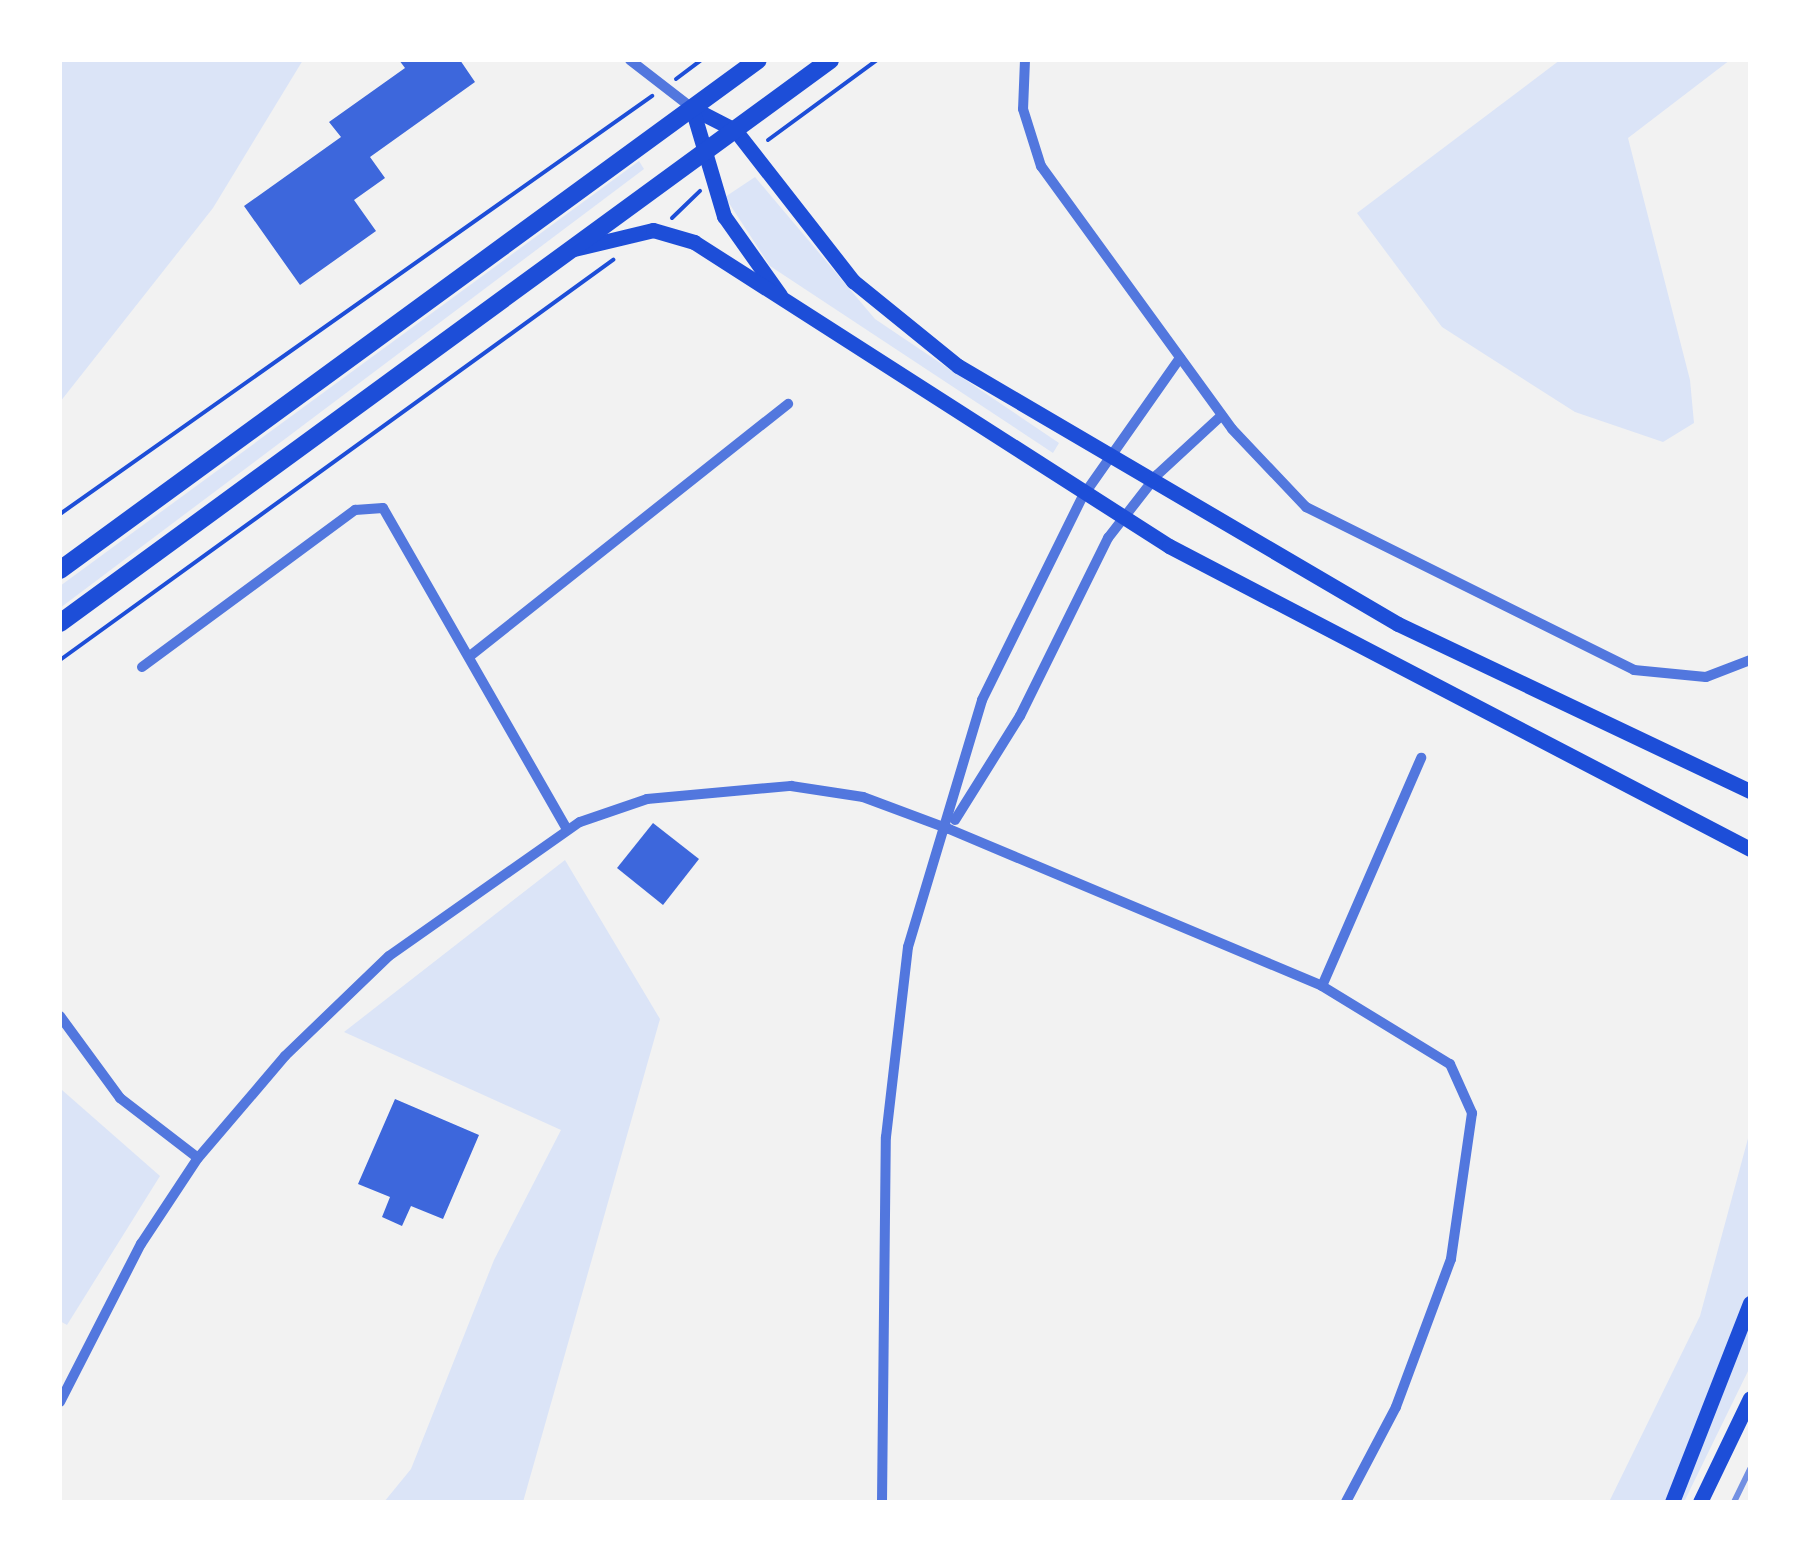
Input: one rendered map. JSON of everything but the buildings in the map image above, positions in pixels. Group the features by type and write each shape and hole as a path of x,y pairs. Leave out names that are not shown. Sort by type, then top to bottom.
{"main road":[{"path":"60,570 758,60"},
{"path":"60,623 830,60"},
{"path":"692,108 734,130 881,309 1108,458 1398,624 1750,791"},
{"path":"692,108 702,153 732,232 789,306"},
{"path":"566,252 664,231 789,306 1122,519 1750,850"},
{"path":"1672,1502 1750,1304"},
{"path":"1700,1502 1750,1398"}],"street":[{"path":"630,60 692,108"},
{"path":"1025,60 1023,109 1041,166 1222,416 1306,507 1557,638 1676,678 1750,660"},
{"path":"882,1502 891,1056 908,947 949,829 982,700 1082,496 1180,358"},
{"path":"470,656 788,404"},
{"path":"949,829 1122,519 1150,484 1222,416"},
{"path":"142,667 356,510 383,508 566,828"},
{"path":"1322,986 1421,758"},
{"path":"60,1402 141,1244 198,1158 284,1056 389,956 566,828 647,798 732,784 864,797 1322,986 1431,1045 1461,1081 1472,1113 1442,1293 1346,1502"},
{"path":"60,1016 120,1098 198,1158"}],"path":[{"path":"60,514 701,60"},
{"path":"795,121 877,60"},
{"path":"60,660 621,256"}],"shaded area":[{"path":"60,60 303,60 213,208 60,402"},
{"path":"1560,60 1730,60 1628,138 1690,380 1694,423 1663,442 1575,412 1442,327 1357,213"},
{"path":"639,161 644,169 60,608 60,586"},
{"path":"755,177 875,319 1059,443 1053,453 770,266 725,197"},
{"path":"565,860 660,1019 523,1502 384,1502 411,1469 494,1260 561,1130 344,1032"},
{"path":"62,1090 160,1176 67,1325 60,1321"},
{"path":"1750,1131 1750,1367 1684,1502 1609,1502 1700,1316"}],"railway":[{"path":"1734,1502 1750,1469"}]}
